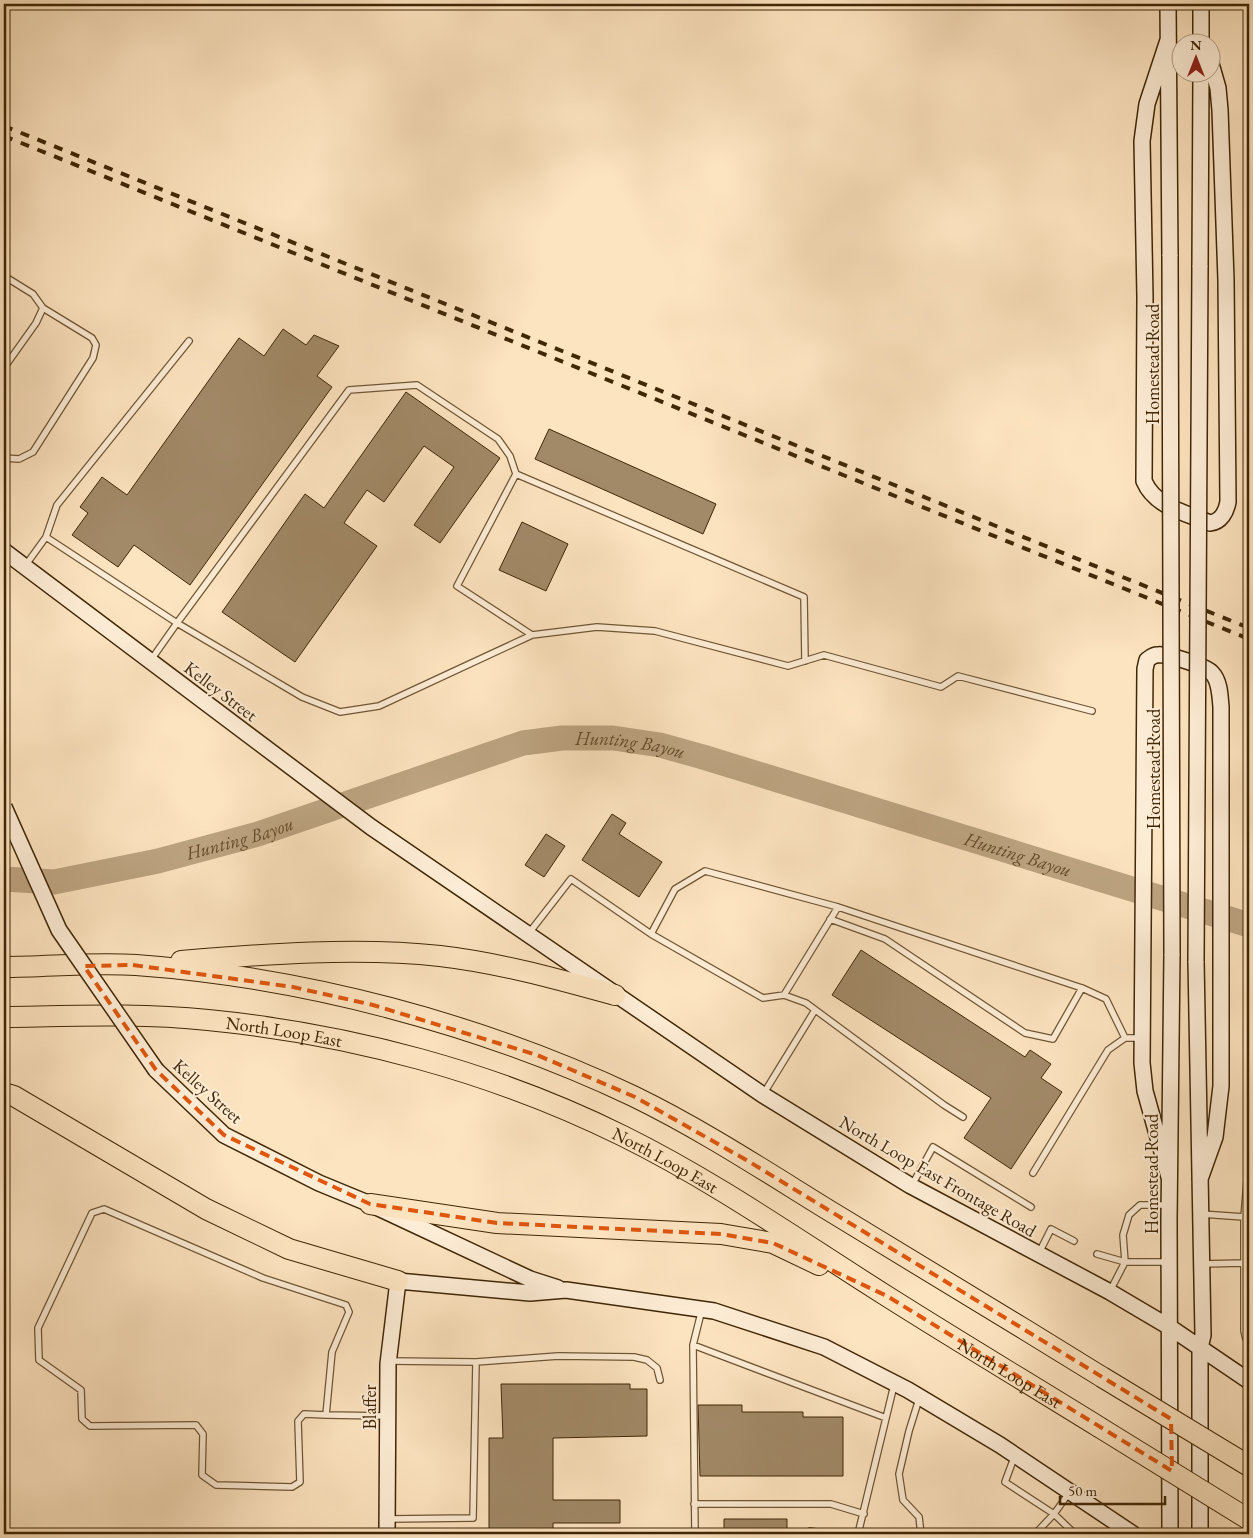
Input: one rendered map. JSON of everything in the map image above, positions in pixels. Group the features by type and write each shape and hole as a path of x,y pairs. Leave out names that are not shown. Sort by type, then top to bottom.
{"highway":[{"path":"4,968 134,965 225,958 369,952 440,956 510,967 615,995"},
{"path":"134,965 215,974 302,989 373,1005 537,1054 634,1097 748,1160 1249,1466"},
{"name":"North Loop East","path":"4,1017 119,1014 207,1020 290,1031 432,1063 528,1095 621,1135 714,1185 887,1296 1249,1519"},
{"path":"4,1093 14,1096 206,1209 289,1249 398,1281"},
{"path":"370,1204 497,1223 720,1234 772,1243 887,1296"}],"main road":[{"name":"Homestead Road","path":"1168,4 1172,954 1169,1177 1171,1328 1170,1534"},
{"path":"1201,4 1202,32"},
{"path":"1202,25 1204,32"},
{"path":"1168,40 1147,104 1142,132 1145,297 1144,481 1149,492 1157,501 1210,523 1215,522 1226,512 1228,502 1226,280 1221,129 1216,82"},
{"path":"1200,1534 1200,1348 1203,1335 1196,961 1201,82"},
{"name":"Kelley Street","path":"4,551 371,827 615,995"},
{"path":"1169,1177 1145,1091 1142,1038 1145,669 1147,660 1154,655 1164,654 1204,668 1214,674 1219,688 1221,1086 1215,1136 1200,1179"},
{"name":"Kelley Street","path":"4,807 59,930 156,1070 224,1135 319,1183 370,1204 530,1279 566,1290"},
{"name":"North Loop East Frontage Road","path":"615,995 763,1095 911,1186 1110,1292 1171,1328 1249,1381"},
{"path":"398,1281 530,1293 566,1290 702,1309 714,1311 824,1347 920,1397 1015,1455 1133,1534"},
{"name":"Blaffer","path":"387,1534 388,1360 398,1281"}],"lane":[{"path":"4,276 33,294 43,308 92,338 96,345 93,358 33,452 20,459 4,458"},
{"path":"4,368 36,323 43,308"},
{"path":"25,567 46,537 57,505 189,341"},
{"path":"150,662 349,390 416,385 498,439 510,456 516,474 457,586 532,635"},
{"path":"516,474 804,597 805,661"},
{"path":"46,537 177,623 302,697 340,712 379,706 532,635 597,627 655,631 788,666 824,655 941,687 958,676 1092,711"},
{"path":"651,934 675,889 705,871 838,907 1082,988 1106,999 1126,1038"},
{"path":"527,934 570,879 651,934 763,998 784,995 806,1003 963,1117"},
{"path":"784,995 838,907"},
{"path":"830,919 885,939 1025,1033 1052,1039 1082,988"},
{"path":"763,1095 815,1010"},
{"path":"1033,1173 1108,1050 1126,1038 1142,1038"},
{"path":"911,1186 934,1147 1031,1207"},
{"path":"1249,1157 1247,1244 1244,1263 1244,1331 1246,1339 1249,1341"},
{"path":"1110,1292 1125,1262 1123,1235 1128,1215 1140,1205 1169,1205"},
{"path":"326,1416 332,1352 350,1312 346,1305 263,1278 104,1209 92,1213 38,1328 39,1360 81,1390 82,1419 90,1426 196,1426 202,1434 202,1475 216,1485 292,1488 300,1482 298,1421 304,1414 326,1416 388,1416"},
{"path":"1200,1214 1247,1217"},
{"path":"1038,1255 1051,1229 1074,1241"},
{"path":"1097,1254 1125,1262 1170,1262"},
{"path":"1201,1264 1244,1263"},
{"path":"694,1534 693,1345 702,1309"},
{"path":"693,1345 886,1418"},
{"path":"388,1360 476,1362 558,1356 634,1357 647,1360 657,1368 660,1380"},
{"path":"387,1519 473,1518 476,1362"},
{"path":"858,1534 895,1383"},
{"path":"920,1397 909,1431 899,1474 903,1500 919,1517 921,1534"},
{"path":"1015,1455 1005,1482 1054,1514 1075,1534"},
{"path":"1035,1534 1054,1514 1070,1492"},
{"path":"694,1504 831,1504 864,1514"},
{"path":"807,1534 820,1531 829,1534"}],"highlighted area":[{"path":"133,965 293,987 373,1005 537,1055 635,1097 748,1161 1171,1419 1172,1471 887,1296 773,1243 721,1234 497,1223 370,1204 224,1135 156,1070 84,966"}],"building":[{"path":"283,329 306,345 314,335 339,346 317,376 332,387 190,585 134,545 118,567 72,535 88,513 80,507 102,477 127,495 239,338 264,356"},
{"path":"406,392 500,458 440,543 414,525 454,467 424,446 384,502 367,490 344,523 377,546 295,662 222,612 305,494 324,508"},
{"path":"549,429 716,504 703,534 535,459"},
{"path":"522,522 568,544 546,591 499,570"},
{"path":"612,814 626,823 619,834 662,862 639,897 582,860"},
{"path":"546,834 565,846 544,877 525,865"},
{"path":"861,950 1025,1057 1030,1050 1051,1064 1041,1078 1062,1092 1011,1169 964,1138 991,1098 832,995"},
{"path":"501,1384 630,1384 630,1389 647,1389 647,1436 553,1438 553,1500 620,1500 620,1523 553,1523 553,1534 489,1534 489,1438 503,1438"},
{"path":"698,1405 742,1405 742,1412 803,1412 803,1417 843,1417 843,1476 700,1476"},
{"path":"724,1519 787,1519 787,1534 724,1534"}],"waterway":[{"name":"Hunting Bayou","path":"4,879 54,882 158,861 258,834 523,743 562,738 613,738 660,745 703,757 1249,925"}],"railway":[{"path":"4,126 1249,628"},
{"path":"4,136 1249,639"}]}
